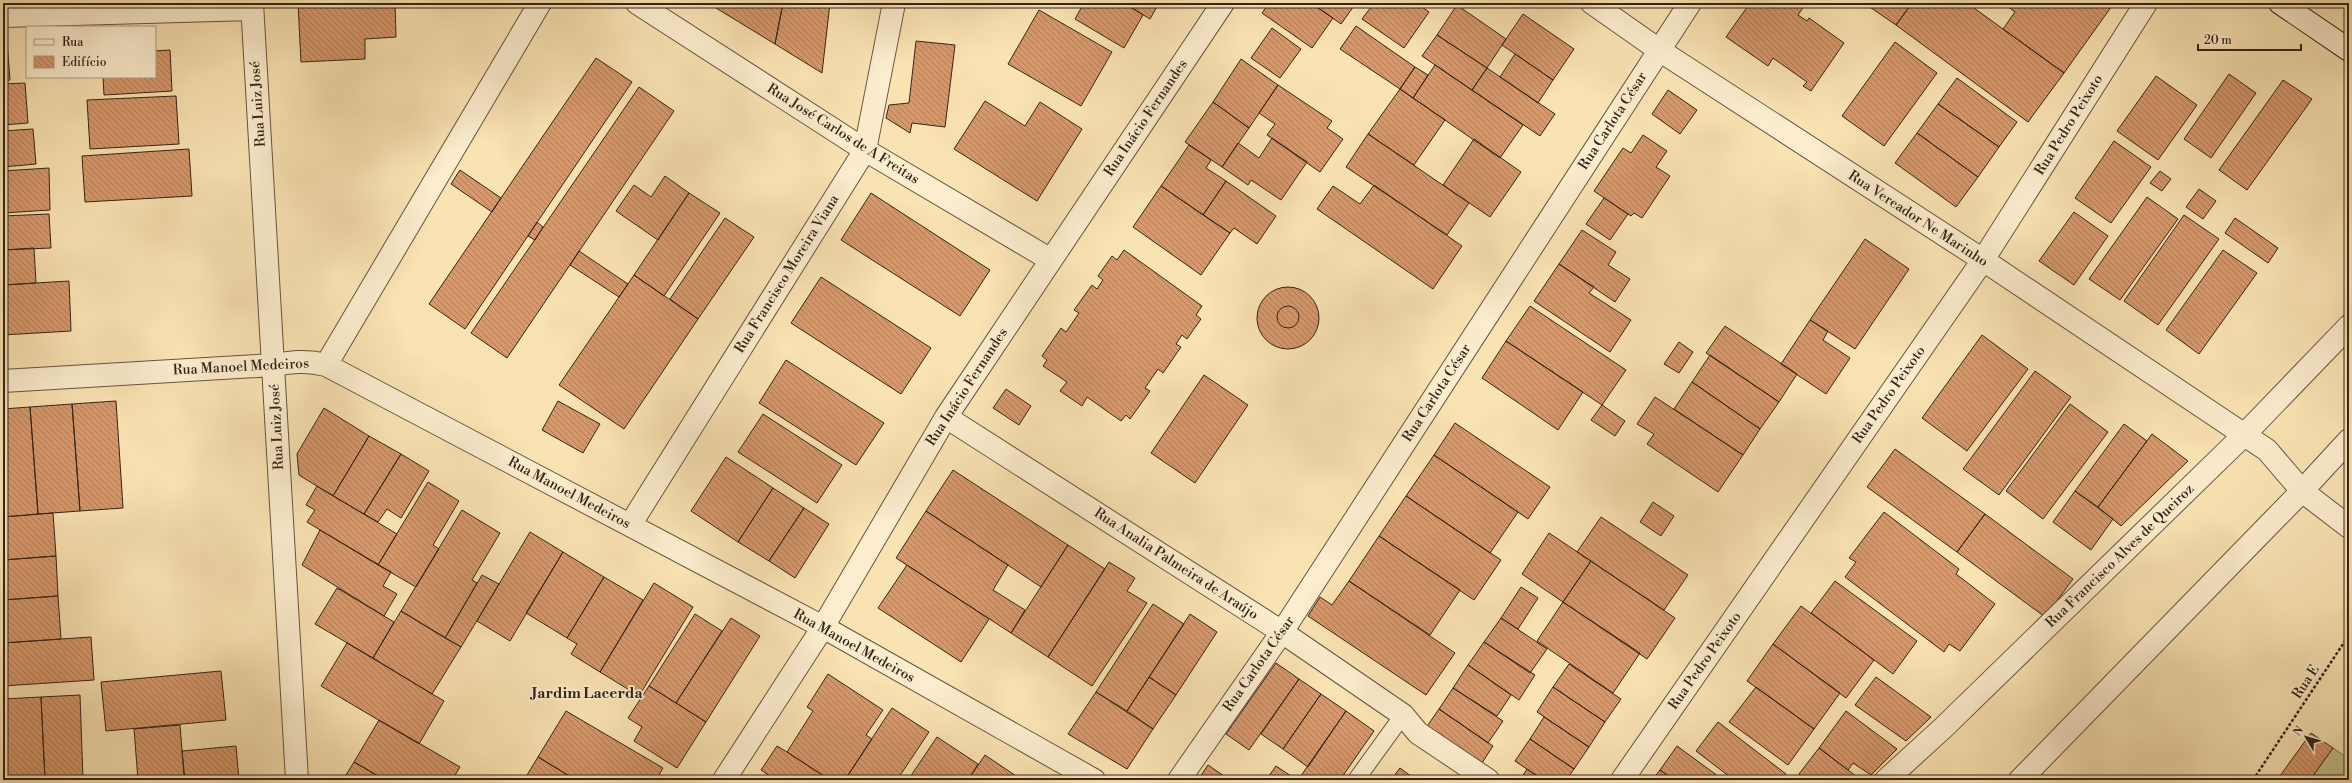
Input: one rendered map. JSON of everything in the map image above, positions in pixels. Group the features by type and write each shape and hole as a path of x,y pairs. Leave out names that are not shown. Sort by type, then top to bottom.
{"street":[{"path":"326,365 540,3"},
{"name":"Rua José Carlos de A Freitas","path":"637,3 865,150 1051,260"},
{"name":"Rua Francisco Moreira Viana","path":"630,525 865,150 894,3"},
{"name":"Rua Inácio Fernandes","path":"724,780 823,627 946,417 1223,3"},
{"name":"Rua Vereador Ne Marinho","path":"1592,3 1658,50 1982,260 2244,434 2267,450 2294,479 2302,491 2349,527"},
{"name":"Rua Carlota César","path":"1179,780 1282,632 1658,50 1690,3"},
{"name":"Rua Pedro Peixoto","path":"1622,780 1982,260 2146,3"},
{"path":"2280,3 2349,50"},
{"path":"3,16 252,6"},
{"name":"Rua Luiz José","path":"252,6 297,780"},
{"name":"Rua Francisco Alves de Queiroz","path":"1886,780 1943,728 2244,434 2349,326"},
{"name":"Rua Manoel Medeiros","path":"3,381 273,365 310,360 326,365 823,627 1094,780"},
{"name":"Rua Analia Palmeira de Araújo","path":"946,417 1282,632 1403,715 1418,733 1488,780"},
{"path":"2020,780 2302,491 2349,440"}],"lane":[{"path":"1356,780 1403,715"}],"path":[{"name":"Rua E","path":"2253,780 2349,635"}],"shaded area":[{"path":"2333,748 2349,759 2349,780 2310,780"}],"building":[{"path":"298,3 395,3 396,37 365,39 365,59 301,62"},
{"path":"717,3 783,3 775,44 716,8"},
{"path":"783,3 830,3 822,73 775,44"},
{"path":"1084,3 1124,3 1143,15 1124,48 1075,19"},
{"path":"1124,3 1159,3 1150,19"},
{"path":"1269,3 1311,3 1333,18 1312,48 1262,13"},
{"path":"1311,3 1356,3 1341,24"},
{"path":"1374,3 1416,3 1429,12 1404,48 1362,19"},
{"path":"1750,3 1806,3 1798,15 1807,21 1809,18 1844,43 1811,91 1803,86 1807,82 1773,58 1768,66 1726,37"},
{"path":"1864,3 1912,3 1896,25"},
{"path":"1912,3 1967,3 2064,73 2028,122 1896,25"},
{"path":"2003,3 2114,3 2064,73 2003,29 2015,12"},
{"path":"1457,5 1506,39 1487,68 1437,35"},
{"path":"1039,10 1112,52 1081,106 1008,64"},
{"path":"1523,14 1574,49 1553,80 1502,45"},
{"path":"1356,26 1415,67 1400,89 1340,49"},
{"path":"1272,28 1301,49 1280,78 1251,58"},
{"path":"1437,35 1487,68 1472,90 1422,56"},
{"path":"3,41 7,41 10,80 3,81"},
{"path":"916,41 955,45 945,127 912,123 910,133 886,118 889,105 909,103"},
{"path":"1895,42 1937,73 1884,146 1842,116"},
{"path":"170,50 172,91 104,95 103,78 156,78 156,51"},
{"path":"1515,54 1553,80 1538,103 1500,77"},
{"path":"596,58 632,82 465,329 429,304"},
{"path":"1241,59 1278,85 1249,128 1213,102"},
{"path":"1435,65 1523,125 1500,158 1413,98"},
{"path":"1415,67 1428,75 1413,98 1400,89"},
{"path":"1487,68 1555,114 1540,136 1472,90"},
{"path":"2229,74 2256,93 2211,158 2184,139"},
{"path":"2156,76 2197,105 2158,160 2117,131"},
{"path":"1957,78 2017,122 1999,147 1938,104"},
{"path":"2283,80 2312,99 2247,190 2219,170"},
{"path":"25,83 28,123 3,125 3,84"},
{"path":"1278,85 1332,121 1327,128 1343,139 1320,172 1267,135 1275,124 1259,113"},
{"path":"639,87 674,111 507,358 471,333"},
{"path":"1400,89 1445,120 1414,165 1368,134"},
{"path":"1668,90 1697,110 1680,134 1652,114"},
{"path":"176,96 179,144 90,149 87,100"},
{"path":"985,101 1025,126 1040,102 1082,129 1037,201 954,149"},
{"path":"1213,102 1249,128 1222,167 1185,142"},
{"path":"1938,104 1999,147 1978,177 1917,133"},
{"path":"33,129 36,164 3,167 3,131"},
{"path":"1917,133 1978,177 1956,207 1895,163"},
{"path":"1368,134 1469,203 1447,235 1346,167"},
{"path":"1643,135 1667,151 1656,167 1670,176 1642,218 1634,213 1631,216 1594,191 1623,148 1631,153"},
{"path":"1272,138 1307,162 1281,200 1251,180 1248,185 1222,167 1238,143 1259,158"},
{"path":"1474,139 1521,172 1490,217 1443,185"},
{"path":"2114,141 2151,167 2111,223 2075,198"},
{"path":"1189,145 1211,160 1206,168 1226,181 1203,215 1161,186"},
{"path":"189,149 192,196 85,202 82,156"},
{"path":"49,168 50,210 3,213 3,171"},
{"path":"460,170 501,198 492,212 451,184"},
{"path":"2160,171 2171,179 2162,191 2150,183"},
{"path":"665,176 689,193 658,240 616,211 634,185 651,197"},
{"path":"1226,181 1276,216 1257,244 1234,228 1230,233 1203,215"},
{"path":"1374,185 1462,246 1433,289 1317,209 1333,186 1360,204"},
{"path":"1161,186 1230,233 1201,275 1133,227"},
{"path":"2199,189 2216,201 2203,219 2186,207"},
{"path":"689,193 720,213 664,296 634,275"},
{"path":"871,193 990,270 960,316 841,240"},
{"path":"2147,197 2178,219 2120,300 2089,279"},
{"path":"1604,198 1628,214 1610,240 1586,224"},
{"path":"2074,212 2108,236 2074,285 2039,261"},
{"path":"49,214 51,248 3,250 3,216"},
{"path":"2184,215 2219,239 2158,325 2124,301"},
{"path":"725,218 754,237 698,319 670,299"},
{"path":"2235,218 2278,248 2268,263 2225,233"},
{"path":"537,222 543,227 535,240 528,236"},
{"path":"1582,230 1616,252 1608,265 1630,279 1615,302 1559,264"},
{"path":"1865,239 1909,269 1855,349 1810,320"},
{"path":"34,248 36,283 3,285 3,250"},
{"path":"1124,250 1202,306 1196,315 1201,319 1187,339 1182,335 1176,344 1181,347 1163,373 1158,369 1145,388 1150,391 1130,419 1126,415 1121,421 1087,397 1082,406 1060,391 1067,382 1043,366 1047,360 1042,356 1061,328 1066,332 1079,313 1074,310 1092,285 1097,289 1103,280 1098,276 1112,256 1117,260"},
{"path":"2223,250 2257,273 2199,354 2166,330"},
{"path":"579,251 628,284 619,297 570,265"},
{"path":"1559,264 1594,287 1589,293 1631,320 1610,352 1534,301"},
{"path":"634,275 698,319 624,429 559,385"},
{"path":"821,277 931,348 901,394 791,323"},
{"path":"69,281 71,331 3,335 3,285"},
{"path":"1282,287 1294,287 1310,296 1317,306 1319,318 1317,330 1310,340 1294,349 1282,349 1271,344 1262,335 1257,324 1257,312 1262,301 1271,292"},
{"path":"1288,306 1296,309 1299,317 1296,325 1288,328 1280,325 1277,317 1280,309"},
{"path":"1530,306 1626,370 1602,405 1506,341"},
{"path":"1810,320 1828,331 1823,340 1850,358 1826,394 1781,364"},
{"path":"1725,326 1797,374 1779,402 1706,353"},
{"path":"1982,335 2028,369 1967,451 1922,418"},
{"path":"1506,341 1583,392 1558,430 1482,378"},
{"path":"1679,342 1693,352 1679,373 1664,364"},
{"path":"1710,355 1779,402 1760,429 1692,382"},
{"path":"786,360 884,423 856,465 759,403"},
{"path":"2035,371 2071,397 1999,495 1963,469"},
{"path":"1204,375 1248,405 1195,483 1151,453"},
{"path":"1692,382 1760,429 1743,455 1674,409"},
{"path":"1006,389 1031,406 1019,425 993,408"},
{"path":"1655,397 1743,455 1718,492 1647,444 1654,434 1637,424"},
{"path":"116,401 123,508 80,511 72,404"},
{"path":"558,401 600,424 583,453 542,430"},
{"path":"72,404 80,511 38,514 30,407"},
{"path":"2070,404 2108,432 2043,519 2006,491"},
{"path":"1602,405 1625,421 1615,436 1591,420"},
{"path":"30,407 38,514 3,517 3,409"},
{"path":"324,408 369,436 333,496 299,475 297,454"},
{"path":"763,414 842,465 817,503 738,452"},
{"path":"1455,423 1550,487 1528,519 1434,455"},
{"path":"2124,424 2147,441 2098,507 2075,491"},
{"path":"2152,434 2188,461 2121,526 2098,507"},
{"path":"369,436 401,454 364,514 333,496"},
{"path":"1895,449 1985,514 1957,552 1867,487"},
{"path":"401,454 429,471 401,518 387,509 378,522 364,514"},
{"path":"1434,455 1518,512 1490,553 1406,496"},
{"path":"726,457 773,488 738,542 691,511"},
{"path":"953,470 1068,545 1041,587 926,511"},
{"path":"428,482 459,501 433,545 439,549 416,587 378,565"},
{"path":"317,486 397,534 378,565 307,522 315,510 306,505"},
{"path":"773,488 804,508 769,561 738,542"},
{"path":"2075,491 2113,519 2091,550 2053,522"},
{"path":"1406,496 1501,560 1474,600 1379,536"},
{"path":"1653,502 1674,516 1661,536 1640,522"},
{"path":"804,508 829,524 795,578 769,561"},
{"path":"462,510 500,533 472,580 477,583 445,638 401,611"},
{"path":"926,511 1008,565 993,590 1025,610 1011,633 896,558"},
{"path":"1884,512 1959,569 1956,574 1995,604 1960,651 1949,644 1944,652 1845,577 1856,562 1849,558"},
{"path":"53,513 56,556 3,560 3,517"},
{"path":"1985,514 2073,579 2045,617 1957,552"},
{"path":"1601,517 1688,575 1664,610 1577,552"},
{"path":"320,530 391,572 383,586 397,594 384,616 302,565"},
{"path":"530,532 563,552 510,641 477,621"},
{"path":"1549,533 1591,561 1563,602 1522,574"},
{"path":"1379,536 1460,590 1430,635 1349,581"},
{"path":"1068,545 1105,569 1048,657 1011,633"},
{"path":"563,552 604,577 567,638 526,613"},
{"path":"56,556 58,596 3,600 3,560"},
{"path":"1591,561 1675,618 1647,659 1563,602"},
{"path":"1109,562 1135,578 1127,591 1147,603 1092,686 1048,657"},
{"path":"907,565 989,619 961,662 878,608"},
{"path":"482,575 499,584 461,647 445,638"},
{"path":"604,577 643,600 600,672 571,654 577,644 567,638"},
{"path":"1349,581 1455,653 1426,695 1308,616 1320,597 1332,605"},
{"path":"1835,581 1917,641 1893,674 1811,613"},
{"path":"654,583 693,607 639,696 600,672"},
{"path":"1521,587 1538,598 1518,629 1501,618"},
{"path":"337,588 394,622 373,658 315,624"},
{"path":"58,596 61,639 3,643 3,600"},
{"path":"1563,602 1640,653 1613,693 1537,641"},
{"path":"1153,604 1184,624 1127,711 1096,692"},
{"path":"1801,606 1874,660 1846,698 1773,644"},
{"path":"401,611 461,647 432,694 373,658"},
{"path":"695,614 722,631 676,703 649,686"},
{"path":"1190,614 1217,632 1176,695 1149,677"},
{"path":"731,618 760,636 706,722 676,703"},
{"path":"1501,618 1547,649 1530,673 1484,642"},
{"path":"91,637 94,680 3,686 3,643"},
{"path":"1484,642 1535,675 1519,700 1468,665"},
{"path":"347,643 444,701 419,744 321,686"},
{"path":"1773,644 1840,693 1814,729 1747,681"},
{"path":"1276,663 1299,679 1249,750 1226,734"},
{"path":"1569,664 1621,699 1605,722 1553,687"},
{"path":"1468,665 1511,695 1497,716 1453,688"},
{"path":"221,671 226,720 106,731 101,682"},
{"path":"828,674 883,710 866,735 872,739 845,780 830,780 787,752 813,711 807,707"},
{"path":"1149,677 1176,695 1153,729 1127,711"},
{"path":"1876,677 1931,717 1906,741 1855,705"},
{"path":"1299,679 1321,694 1283,749 1261,734"},
{"path":"649,686 706,722 677,768 634,741 642,727 628,718"},
{"path":"1553,687 1605,722 1589,747 1537,712"},
{"path":"1756,687 1814,729 1788,765 1729,722"},
{"path":"1453,688 1503,721 1488,743 1439,709"},
{"path":"1096,692 1153,729 1127,769 1068,734"},
{"path":"1321,694 1346,711 1308,767 1283,749"},
{"path":"80,695 83,780 45,780 41,697"},
{"path":"41,697 45,780 6,780 3,699"},
{"path":"892,708 929,732 899,777 903,780 848,780 846,778"},
{"path":"1439,709 1493,746 1478,769 1423,732"},
{"path":"566,711 663,768 656,780 576,780 538,757"},
{"path":"1346,711 1374,731 1340,780 1298,780"},
{"path":"1846,711 1897,749 1871,775 1853,763 1848,770 1819,748"},
{"path":"3,715 6,780 3,780"},
{"path":"1544,717 1589,747 1574,769 1530,739"},
{"path":"379,720 460,767 452,780 385,780 354,762"},
{"path":"1718,722 1786,774 1781,780 1734,780 1696,751"},
{"path":"180,725 184,776 138,780 134,729"},
{"path":"2311,733 2333,748 2310,780 2277,780"},
{"path":"937,737 978,764 968,780 908,780"},
{"path":"1530,739 1574,769 1566,780 1543,780 1515,761"},
{"path":"236,746 239,780 185,780 182,751"},
{"path":"777,746 830,780 776,780 761,770"},
{"path":"1677,746 1722,779 1674,780 1660,770"},
{"path":"1819,748 1861,780 1806,780 1799,774"},
{"path":"985,755 1022,780 968,780"},
{"path":"538,757 576,780 524,780"},
{"path":"354,762 385,780 343,780"},
{"path":"1208,765 1230,780 1198,780"},
{"path":"1276,766 1297,780 1266,780"},
{"path":"1400,768 1416,780 1391,780"},
{"path":"1527,769 1543,780 1520,780"},
{"path":"1660,770 1674,780 1652,780"}],"district":[{"name":"Jardim Lacerda","path":"587,693"}]}
